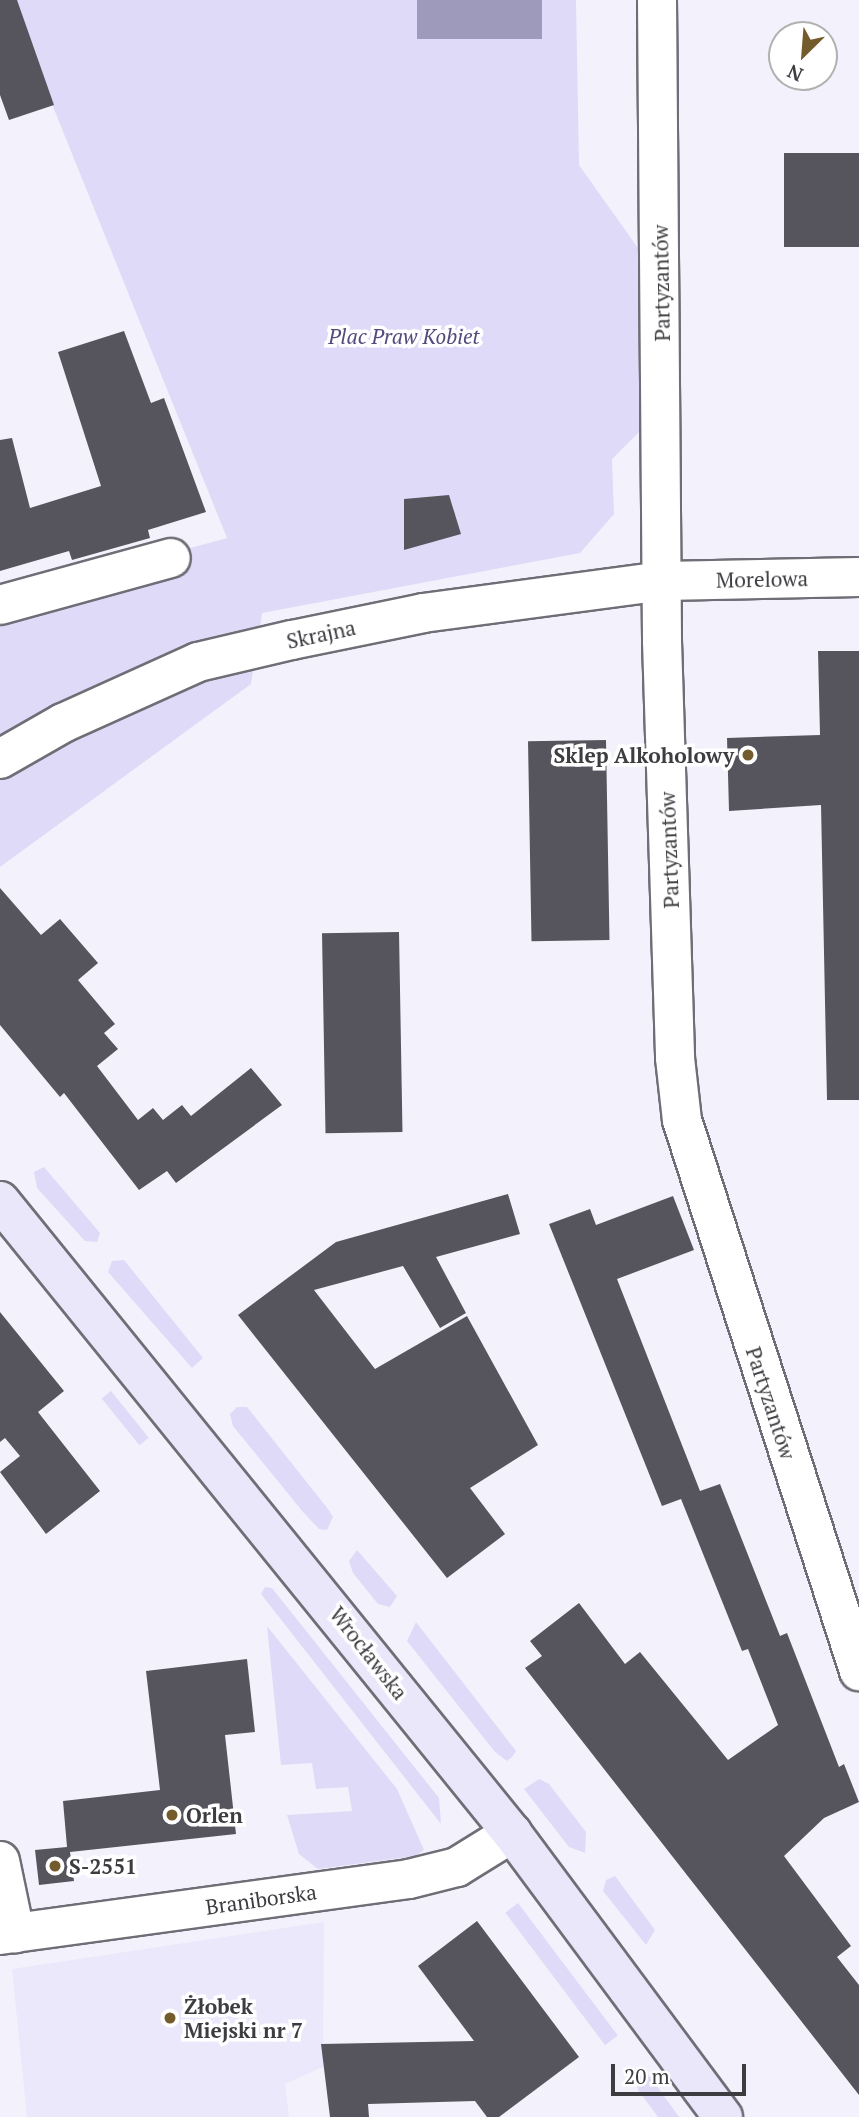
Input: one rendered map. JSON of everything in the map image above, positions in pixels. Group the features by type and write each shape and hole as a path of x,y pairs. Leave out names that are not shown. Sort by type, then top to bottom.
{"main road":[{"name":"Wrocławska","path":"0,1201 512,1833 723,2117"}],"street":[{"name":"Partyzantów","path":"657,0 664,581 675,1058 682,1120 859,1671"},
{"path":"0,605 171,558"},
{"name":"Morelowa","path":"664,581 859,577"},
{"name":"Skrajna","path":"0,759 63,723 198,662 423,613 664,581"},
{"name":"Braniborska","path":"8,1934 410,1879 457,1867 512,1833"},
{"path":"0,1861 8,1934"}],"shaded area":[{"path":"417,0 542,0 542,39 417,39"},
{"name":"Żłobek Miejski nr 7","path":"324,1922 323,2067 285,2084 289,2117 27,2117 12,1969"}],"green space":[{"name":"Plac Praw Kobiet","path":"10,0 576,0 579,165 655,272 646,425 612,459 614,514 580,553 262,613 251,684 0,867 0,600 227,538"},
{"path":"44,1167 100,1233 97,1242 85,1241 37,1188 34,1172"},
{"path":"124,1260 203,1358 192,1368 108,1272 112,1261"},
{"path":"111,1391 149,1438 139,1445 102,1399"},
{"path":"237,1407 247,1407 328,1509 333,1517 327,1530 319,1529 303,1512 233,1426 230,1414"},
{"path":"357,1550 397,1596 390,1607 378,1604 353,1573 349,1561"},
{"path":"265,1587 272,1588 439,1798 441,1824 261,1594"},
{"path":"416,1622 516,1751 507,1761 495,1752 407,1641"},
{"path":"267,1626 397,1789 424,1850 415,1856 318,1869 299,1854 287,1815 352,1811 348,1787 316,1789 312,1763 281,1765"},
{"path":"539,1779 549,1784 586,1832 585,1853 569,1847 524,1789"},
{"path":"615,1876 655,1930 646,1945 603,1891 606,1880"},
{"path":"518,1903 618,2036 605,2045 505,1913"},
{"path":"649,2075 679,2117 658,2117 638,2090 636,2076"}],"building":[{"path":"0,0 17,0 54,105 9,120 0,95"},
{"path":"784,153 859,153 859,247 784,247"},
{"path":"124,331 151,403 164,398 206,512 148,530 150,538 72,560 69,551 0,571 0,440 12,438 30,508 101,486 58,352"},
{"path":"449,495 461,534 404,550 404,499"},
{"path":"818,651 859,651 859,1100 827,1100 821,805 729,811 727,738 820,735"},
{"path":"606,740 609,940 532,941 528,741"},
{"path":"0,888 41,935 60,919 98,963 78,980 115,1024 104,1033 118,1049 97,1066 138,1120 153,1108 163,1120 182,1105 191,1116 251,1068 282,1105 176,1183 167,1171 139,1190 64,1093 60,1097 0,1025"},
{"path":"399,932 402,1132 326,1133 322,933"},
{"path":"508,1194 520,1234 436,1257 466,1313 440,1328 403,1266 314,1290 375,1369 467,1316 538,1445 470,1488 505,1534 447,1578 238,1315 336,1242"},
{"path":"673,1196 694,1250 617,1279 700,1491 720,1484 780,1636 787,1633 839,1767 844,1764 859,1802 824,1818 784,1856 851,1946 837,1957 859,1985 859,2095 525,1668 542,1656 530,1641 579,1603 625,1664 640,1652 728,1760 778,1725 748,1649 742,1651 681,1499 662,1506 549,1224 590,1209 596,1225"},
{"path":"0,1312 64,1391 38,1412 100,1491 46,1534 0,1472 20,1456 5,1438 0,1442"},
{"path":"247,1659 255,1732 225,1735 236,1834 70,1852 74,1881 39,1885 35,1850 67,1847 63,1801 160,1790 146,1671"},
{"path":"477,1921 579,2057 499,2117 487,2117 475,2101 368,2104 369,2117 330,2117 321,2044 474,2041 418,1966"}],"place":[{"name":"Sklep Alkoholowy","path":"748,755"},
{"name":"Orlen","path":"172,1815"},
{"name":"S-2551","path":"55,1866"},
{"name":"Żłobek Miejski nr 7","path":"170,2018"}]}
